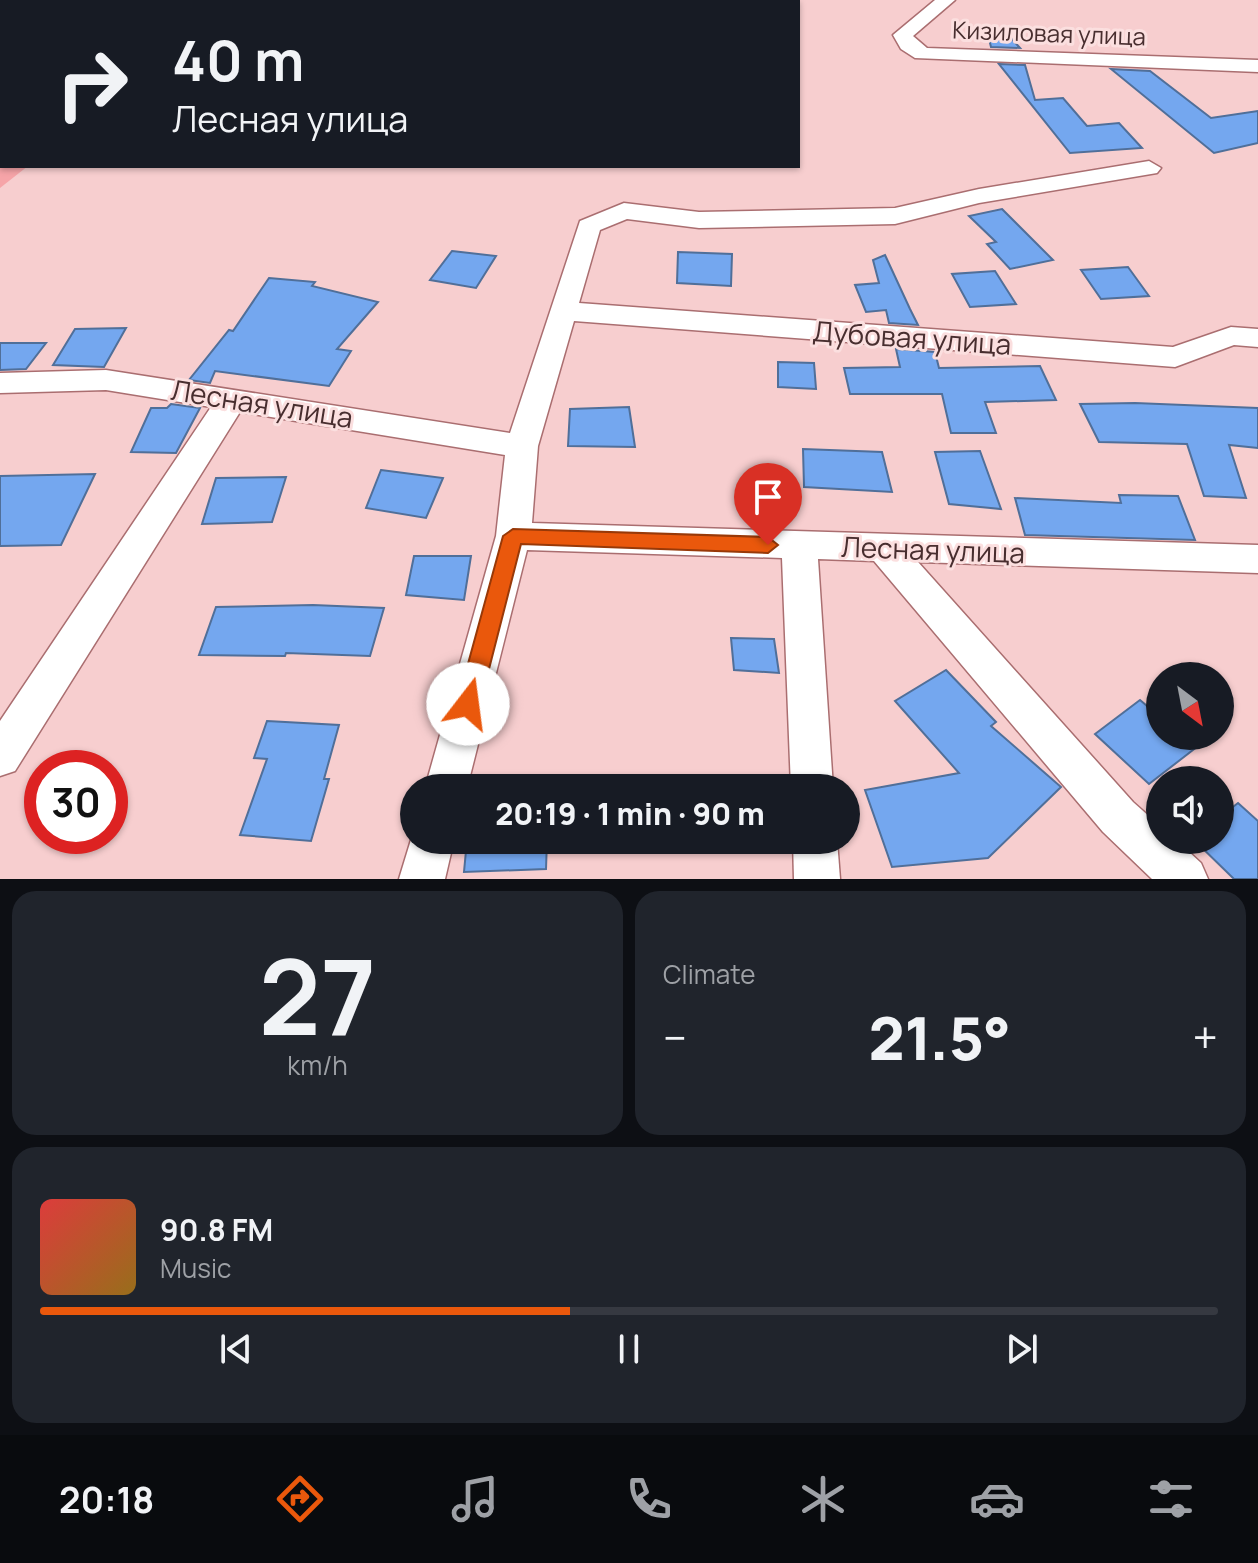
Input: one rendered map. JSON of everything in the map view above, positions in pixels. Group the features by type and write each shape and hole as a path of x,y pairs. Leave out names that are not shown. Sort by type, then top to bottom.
{"street":[{"name":"Кизиловая улица","path":"946,0 903,35 908,45 922,54 1258,66"},
{"path":"450,774 513,536 522,446 589,226 624,211 699,220 895,216 979,196 1149,168"},
{"name":"Дубовая улица","path":"563,311 1175,357 1231,336 1258,338"},
{"name":"Лесная улица","path":"0,383 106,380 522,446"},
{"path":"0,757 232,399"},
{"name":"Лесная улица","path":"513,536 1258,559"},
{"path":"799,546 811,774"},
{"path":"885,549 1118,817 1185,879"},
{"path":"422,879 428,854"},
{"path":"816,854 817,879"}],"shaded area":[{"path":"0,168 25,168 0,188"}],"building":[{"path":"988,35 1010,37 1020,48 991,47"},
{"path":"999,64 1025,65 1035,100 1063,98 1087,126 1119,123 1142,148 1070,153"},
{"path":"1111,69 1150,71 1211,118 1258,111 1258,143 1214,153"},
{"path":"1002,209 1053,260 1010,269 987,244 996,242 969,216"},
{"path":"452,251 496,256 476,288 430,280"},
{"path":"678,252 732,254 731,286 677,283"},
{"path":"885,255 918,325 889,323 886,310 866,312 855,285 879,283 873,260"},
{"path":"1128,267 1149,296 1101,299 1081,270"},
{"path":"995,271 1016,304 970,307 952,274"},
{"path":"269,278 315,282 312,286 378,302 337,349 351,351 329,386 215,371 210,383 189,380 229,330 233,331"},
{"path":"126,328 104,367 53,365 75,329"},
{"path":"0,343 46,343 26,369 0,370"},
{"path":"896,349 935,352 939,368 1040,366 1056,400 985,402 996,433 951,433 942,394 850,394 844,368 900,367"},
{"path":"778,362 814,363 816,389 778,387"},
{"path":"171,404 200,408 176,453 131,452 151,408 167,408"},
{"path":"1080,404 1258,408 1258,448 1229,445 1246,498 1204,496 1187,444 1099,442"},
{"path":"629,407 635,447 568,446 570,409"},
{"path":"803,449 882,452 892,492 804,487"},
{"path":"980,451 1001,509 949,504 935,452"},
{"path":"381,470 443,478 426,518 366,508"},
{"path":"95,474 61,545 0,546 0,476"},
{"path":"286,477 272,522 202,524 216,478"},
{"path":"1119,495 1178,496 1195,540 1025,535 1015,498 1121,503"},
{"path":"414,556 471,556 464,600 406,595"},
{"path":"313,605 384,608 370,656 286,653 285,656 199,655 216,607"},
{"path":"731,638 774,639 779,673 734,670"},
{"path":"946,670 996,722 991,726 1061,787 988,858 892,867 865,790 959,773 895,701"},
{"path":"1140,700 1146,705 1146,750 1193,750 1172,766 1146,766 1146,781 1095,734"},
{"path":"267,721 339,725 324,779 329,779 311,841 240,835 267,759 254,758"},
{"path":"1238,803 1258,821 1258,879 1234,879 1208,854 1234,854 1234,806"},
{"path":"466,854 547,854 546,869 464,872"}],"route":[{"path":"468,704 513,536 768,545"}]}
